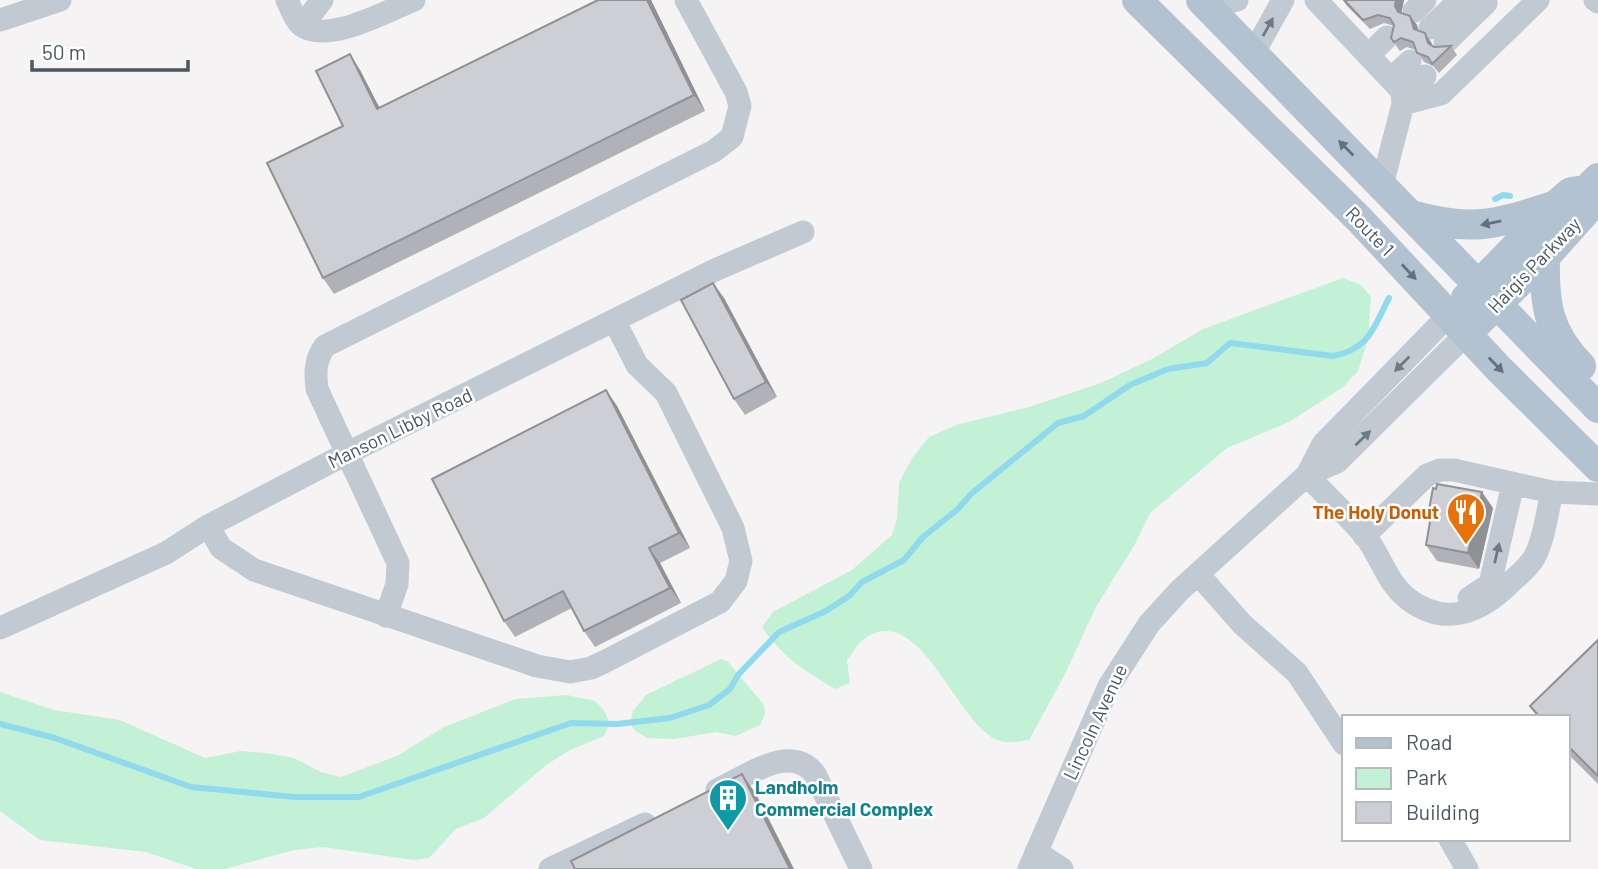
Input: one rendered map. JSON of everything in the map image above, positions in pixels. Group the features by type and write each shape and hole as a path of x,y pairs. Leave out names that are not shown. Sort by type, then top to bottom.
{"main road":[{"name":"Route 1","path":"1137,0 1359,219 1598,467"},
{"name":"Route 1","path":"1205,4 1598,408"},
{"name":"Haigis Parkway","path":"1458,324 1488,295 1557,204 1571,192 1592,184 1588,209 1545,257 1488,295"},
{"path":"1410,214 1441,223 1477,226 1557,204"},
{"path":"1545,257 1549,318 1554,333 1562,347 1598,383"}],"street":[{"path":"0,20 60,0"},
{"path":"287,0 302,26 312,31 336,31 414,0"},
{"path":"302,26 322,0"},
{"path":"386,616 397,584 398,563 317,388 315,367 325,346 714,151 732,137 740,106 736,92 686,0"},
{"path":"1205,4 1237,0"},
{"path":"1253,54 1283,0"},
{"path":"1316,0 1390,79 1441,94 1538,0"},
{"path":"1432,26 1441,0"},
{"path":"1432,26 1460,0"},
{"path":"1432,26 1483,4 1509,28"},
{"path":"1382,186 1390,79 1406,57 1390,79"},
{"name":"Manson Libby Road","path":"0,628 166,553 208,526 346,454 715,270 803,232"},
{"path":"208,526 221,548 254,570 516,661 570,671 591,668 606,661 720,602 728,594 741,561 733,528 666,393 637,365 615,322"},
{"name":"Lincoln Avenue","path":"1032,861 1117,671 1149,624 1198,573 1307,475 1323,444 1458,324"},
{"path":"1370,545 1433,472 1454,470 1552,492 1598,494"},
{"path":"1307,475 1399,578 1419,592 1451,601 1478,595 1493,576 1513,484"},
{"path":"1370,545 1405,597 1435,612 1466,613 1493,600 1536,555 1552,492"},
{"path":"1198,573 1242,624 1297,673 1342,741"},
{"path":"696,800 781,760 799,760 815,774 861,869"},
{"path":"550,869 659,817"},
{"path":"1451,841 1467,869"},
{"path":"1032,861 1062,869"}],"green space":[{"path":"1343,278 1361,285 1371,297 1368,340 1358,371 1343,387 1289,422 1227,448 1150,513 1135,544 1096,607 1064,676 1029,740 1001,741 982,729 936,668 919,649 902,636 884,631 864,639 847,660 850,683 835,689 794,662 762,627 773,612 852,570 892,535 897,518 899,483 912,458 929,437 956,425 1029,407 1101,383 1152,359 1203,329"},
{"path":"721,659 728,662 764,705 765,714 760,725 736,736 716,732 674,739 647,738 634,730 630,723 633,711 646,695"},
{"path":"0,692 54,710 120,720 205,758 241,751 266,753 294,758 321,772 341,777 397,756 444,727 516,699 567,695 595,701 604,710 610,724 604,736 570,750 546,765 484,818 456,829 429,858 414,860 323,847 294,850 225,869 196,869 146,852 40,840 0,811"}],"building":[{"path":"598,0 647,0 694,95 323,278 267,163 343,126 316,71 350,54 377,109"},
{"path":"1344,0 1396,0 1398,12 1410,16 1414,29 1425,33 1428,43 1434,47 1451,46 1432,64 1428,57 1417,53 1413,42 1401,38 1394,42 1391,38 1394,25 1390,18 1378,15 1363,20"},
{"path":"713,283 766,382 734,399 681,300"},
{"path":"606,390 679,533 649,548 670,588 584,631 563,591 504,621 432,479"},
{"path":"1437,484 1482,492 1468,553 1426,545 1431,516 1428,515 1433,488 1436,489"},
{"path":"1598,640 1598,776 1570,748 1570,715 1538,715 1530,706"},
{"name":"Landholm Commercial Complex","path":"742,774 790,869 575,869 571,861"}],"waterway":[{"path":"1495,199 1503,195 1510,196"},
{"path":"0,724 55,738 191,787 294,797 359,797 571,723 617,724 670,718 709,705 730,689 738,675 779,632 826,611 849,596 862,582 904,560 923,537 958,509 971,494 1058,423 1084,416 1130,385 1168,369 1207,363 1230,343 1333,356 1345,353 1369,336 1389,298"}],"place":[{"name":"The Holy Donut","path":"1466,546"},
{"name":"Landholm Commercial Complex","path":"728,832"}]}
